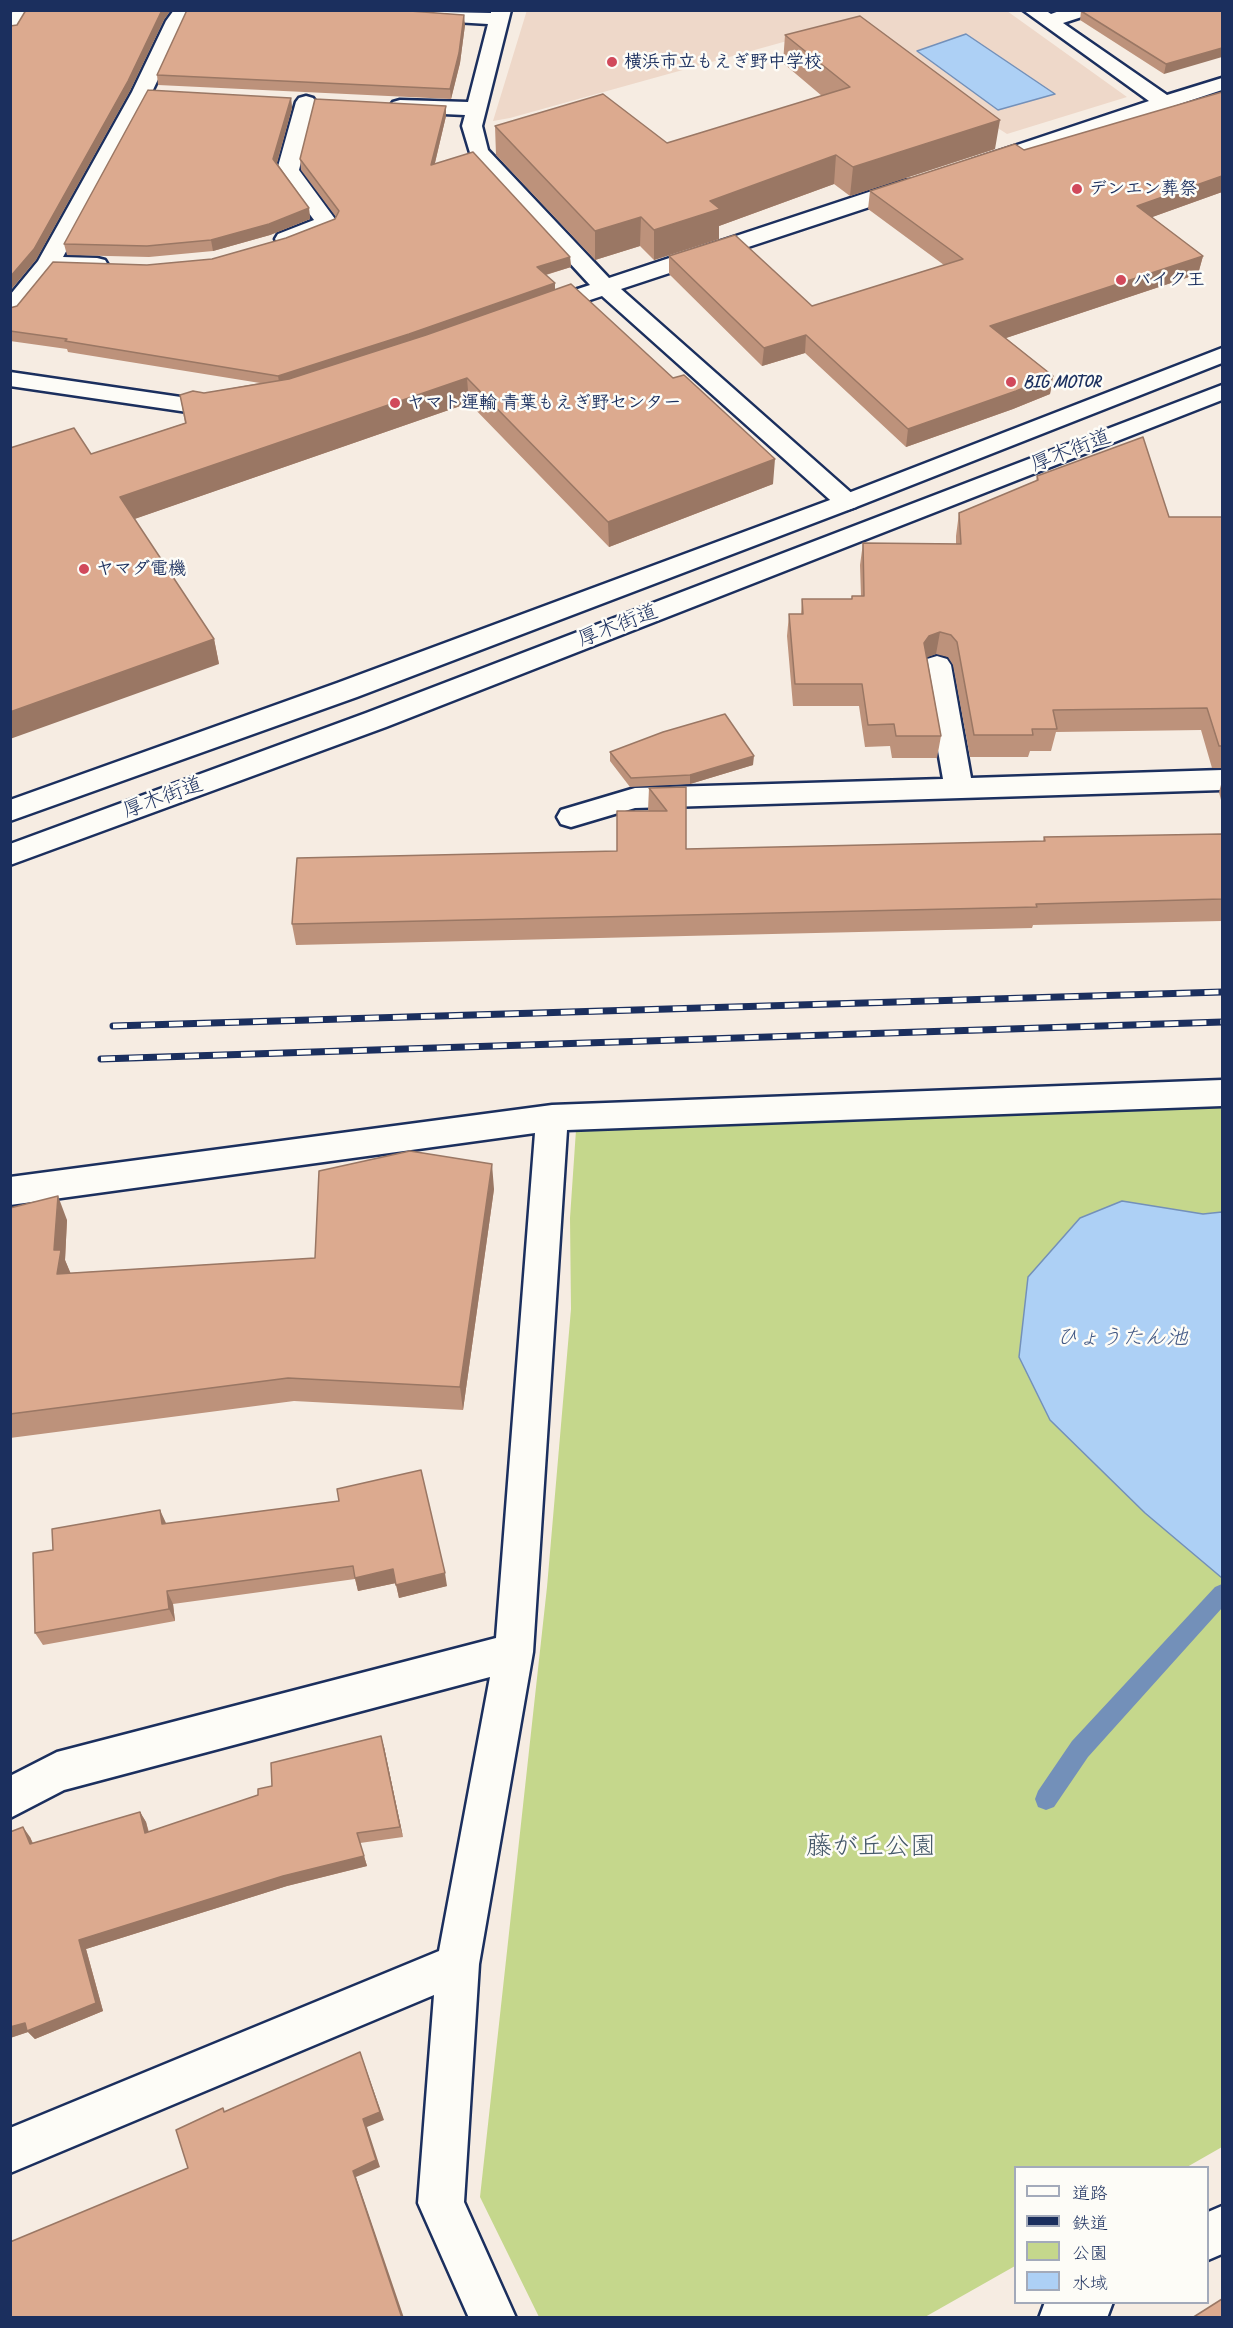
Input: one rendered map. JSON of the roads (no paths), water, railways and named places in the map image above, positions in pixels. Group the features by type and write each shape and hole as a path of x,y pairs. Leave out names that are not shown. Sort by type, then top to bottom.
{"main road":[{"path":"10,30 24,10"},
{"path":"10,310 48,263 142,92 176,21 185,10"},
{"path":"356,10 500,15 472,126 478,152 604,286 847,502"},
{"path":"1040,16 1084,10"},
{"path":"1040,16 1165,103"},
{"path":"963,169 1222,84"},
{"path":"142,92 166,94"},
{"path":"283,100 329,103"},
{"path":"268,245 327,223 288,170 306,102"},
{"path":"386,105 477,109"},
{"path":"517,317 604,286 929,180"},
{"path":"48,263 115,265"},
{"name":"厚木街道","path":"10,811 347,690 847,502 1222,355"},
{"path":"10,379 208,408 241,403"},
{"name":"厚木街道","path":"10,855 376,720 1222,392"},
{"path":"937,665 959,788"},
{"path":"571,817 635,798 1222,780"},
{"path":"10,1191 552,1118 1222,1093"},
{"path":"493,2318 441,2203 458,1964 514,1652 552,1118"},
{"path":"10,1798 57,1772 514,1652"},
{"path":"10,2151 458,1964"},
{"path":"1062,2318 1086,2304"}],"water":[{"path":"966,34 1055,94 998,110 917,51"},
{"name":"ひょうたん池","path":"1122,1201 1203,1214 1222,1212 1222,1578 1145,1513 1050,1420 1019,1357 1028,1277 1080,1218"}],"waterway":[{"path":"1046,1799 1080,1749 1222,1594"}],"railway":[{"path":"113,1026 1222,992"},
{"path":"101,1059 1222,1022"}],"place":[{"name":"横浜市立もえぎ野中学校","path":"612,62"},
{"name":"デンエン葬祭","path":"1077,189"},
{"name":"バイク王","path":"1121,280"},
{"name":"BIG MOTOR","path":"1011,382"},
{"name":"ヤマト運輸 青葉もえぎ野センター","path":"395,403"},
{"name":"ヤマダ電機","path":"84,569"}],"park label":[{"name":"藤が丘公園","path":"871,1847"}]}
